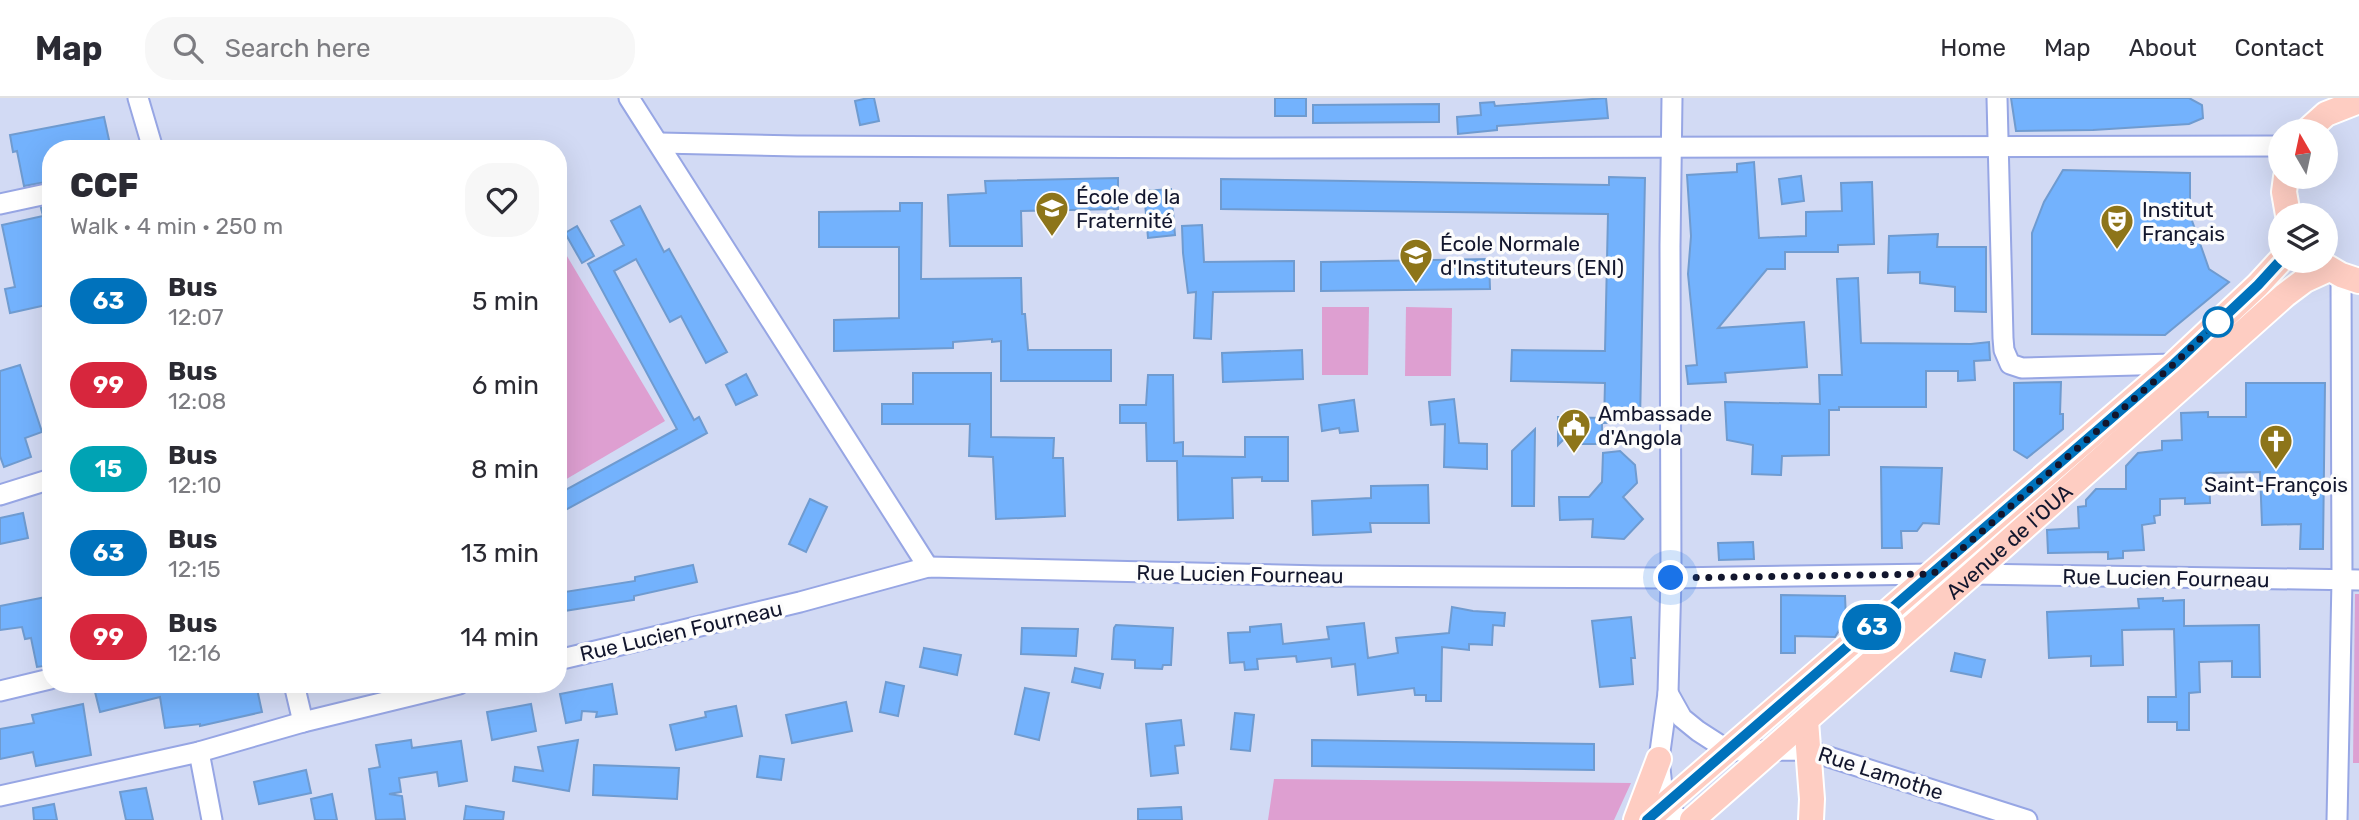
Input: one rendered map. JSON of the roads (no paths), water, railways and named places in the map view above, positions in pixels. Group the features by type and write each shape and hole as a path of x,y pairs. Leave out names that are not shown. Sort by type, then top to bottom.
{"main road":[{"path":"2313,119 2318,98"},
{"path":"2321,119 2326,114 2359,101"},
{"name":"Avenue de l'OUA","path":"1664,815 1729,751 2174,364 2269,273"},
{"name":"Avenue de l'OUA","path":"1692,820 2285,295 2305,280 2332,273"},
{"path":"1806,721 1811,820"},
{"path":"1636,820 1659,760"}],"street":[{"path":"138,98 150,140"},
{"path":"629,98 929,567"},
{"path":"1664,815 1659,760 1668,693 1671,578 1672,98"},
{"path":"1997,98 2003,338 2004,351 2010,364 2022,368 2174,364"},
{"path":"660,143 797,146 1671,148 1860,145 2268,146"},
{"path":"0,204 42,194"},
{"path":"2336,273 2350,580 2337,820"},
{"path":"0,495 42,482"},
{"name":"Rue Lucien Fourneau","path":"567,658 800,603 929,567 1322,576 1671,578 1933,574"},
{"name":"Rue Lucien Fourneau","path":"1972,574 2350,580"},
{"path":"0,691 42,682"},
{"path":"296,693 303,722"},
{"path":"0,796 199,752 303,722 422,693"},
{"path":"1668,693 1682,718 1729,751"},
{"name":"Rue Lamothe","path":"1729,751 1807,750 2027,820"},
{"path":"199,752 212,820"}],"place":[{"name":"École de la Fraternité","path":"1052,238"},
{"name":"Institut Français","path":"2117,251"},
{"name":"École Normale d'Instituteurs (ENI)","path":"1416,285"},
{"name":"Ambassade d'Angola","path":"1574,455"},
{"name":"Saint-François","path":"2276,471"}]}
